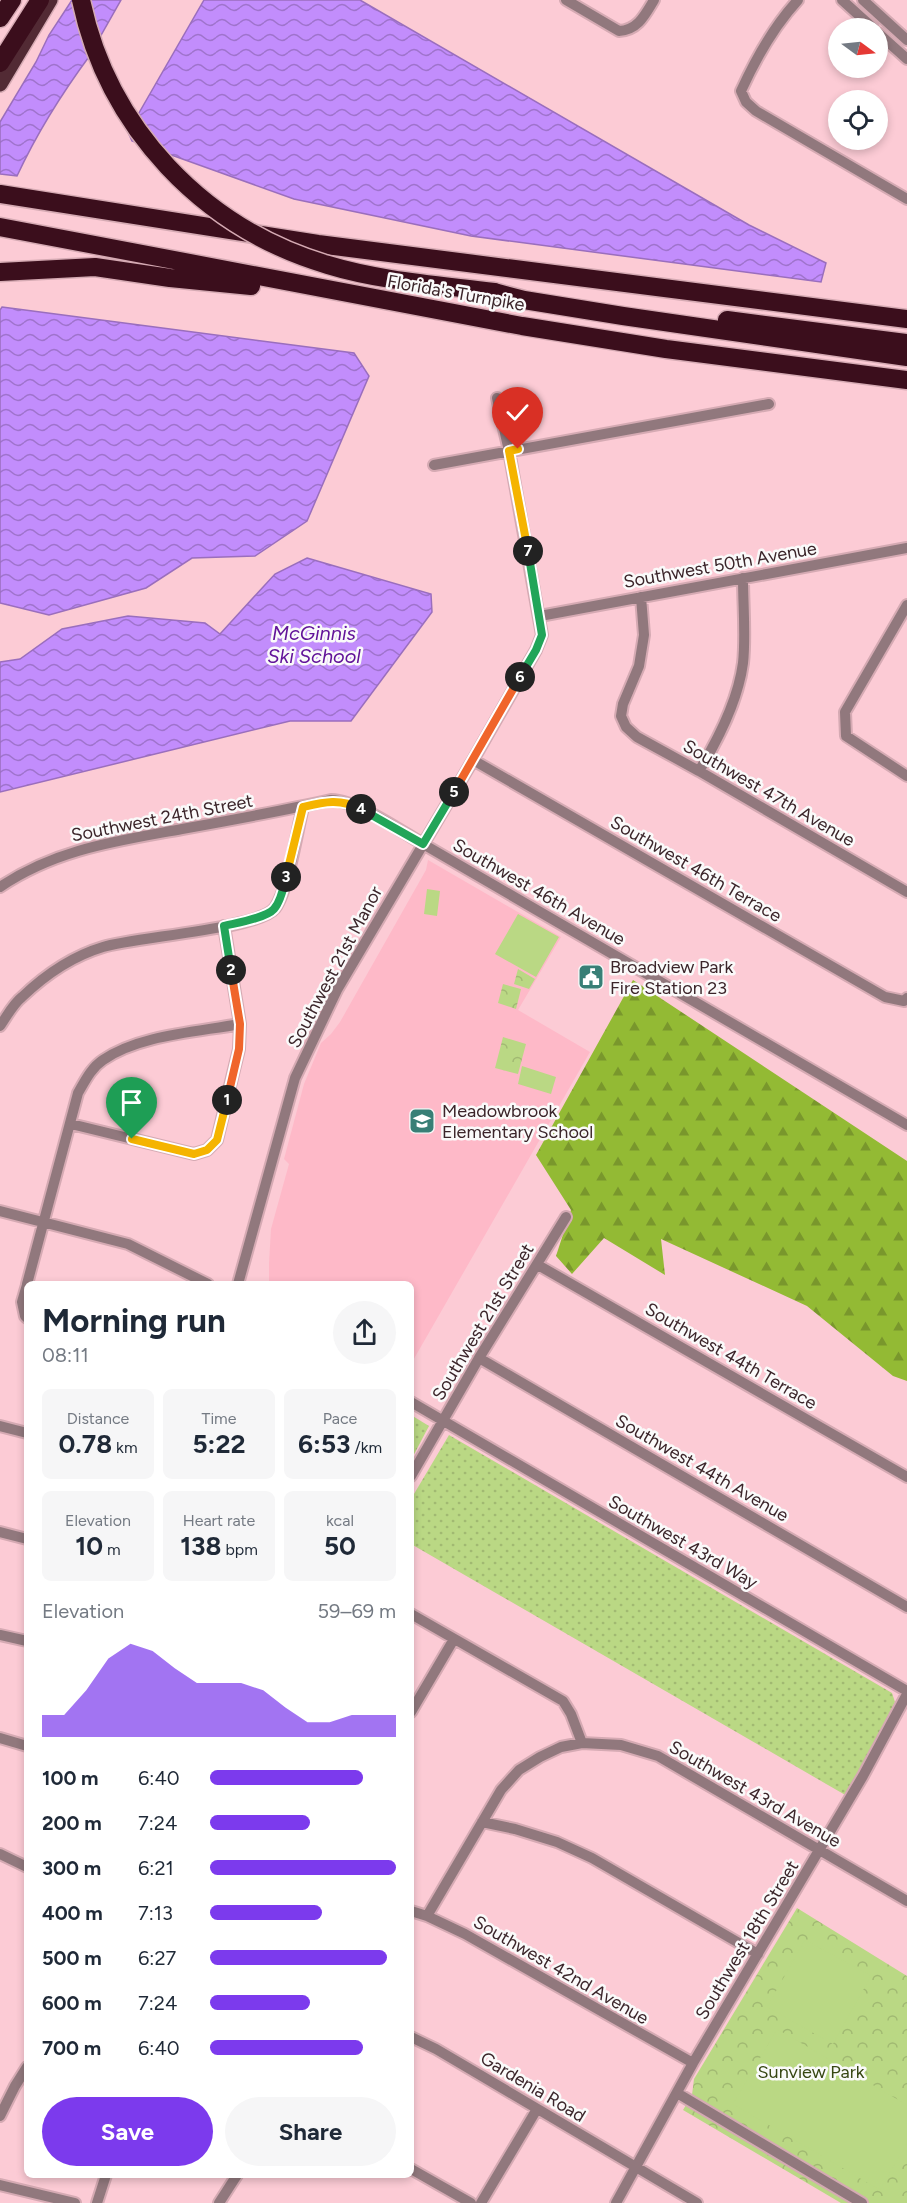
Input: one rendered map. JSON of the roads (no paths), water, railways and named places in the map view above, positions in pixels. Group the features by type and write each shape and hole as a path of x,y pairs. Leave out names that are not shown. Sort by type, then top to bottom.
{"highway":[{"path":"0,18 12,0"},
{"path":"0,63 40,0"},
{"path":"81,0 101,66 136,130 178,179 217,211 240,227 283,249 331,266 367,274 907,343"},
{"name":"Florida's Turnpike","path":"0,194 318,244 907,319"},
{"name":"Florida's Turnpike","path":"0,227 364,298 666,350 907,380"},
{"path":"0,272 95,267 170,278 364,298"},
{"path":"494,292 524,300 622,316 907,357"}],"main road":[{"path":"0,84 50,0"}],"street":[{"path":"566,0 619,31 628,30 642,21 654,0"},
{"path":"798,0 783,17 753,63 741,91 746,102 756,111 907,199"},
{"path":"842,0 862,18"},
{"path":"863,0 907,40"},
{"path":"888,42 907,59"},
{"path":"423,844 536,650 542,635 509,451 497,398"},
{"path":"435,465 768,404"},
{"name":"Southwest 50th Avenue","path":"540,616 907,548"},
{"path":"699,771 725,723 743,662 743,578"},
{"name":"Southwest 47th Avenue","path":"640,597 644,635 639,666 622,705 621,716 626,727 637,737 907,892"},
{"path":"907,605 845,712 844,726 846,736 907,776"},
{"name":"Southwest 46th Terrace","path":"473,760 885,997 906,999"},
{"name":"Southwest 46th Avenue","path":"303,807 331,800 347,803 423,844 907,1125"},
{"path":"0,1026 20,998 73,959 104,946 224,926 256,918 274,909 283,890 303,807"},
{"name":"Southwest 24th Street","path":"0,887 18,875 50,860 92,845 303,807"},
{"name":"Southwest 21st Manor","path":"239,1281 295,1078 337,990 423,844"},
{"path":"70,1124 194,1154 207,1150 217,1140 239,1049 240,1024 224,926"},
{"path":"28,1281 78,1093 88,1074 101,1061 127,1046 240,1024"},
{"path":"0,1211 128,1244 202,1281"},
{"name":"Southwest 21st Street","path":"414,1471 566,1217"},
{"name":"Southwest 44th Terrace","path":"538,1265 907,1477"},
{"name":"Southwest 44th Avenue","path":"480,1358 907,1607"},
{"path":"414,1404 443,1421"},
{"name":"Southwest 43rd Way","path":"443,1421 907,1693"},
{"path":"0,1426 24,1431"},
{"path":"0,1532 24,1538"},
{"path":"414,1616 563,1701 571,1714 582,1743"},
{"path":"0,1635 24,1640"},
{"path":"414,1707 454,1639"},
{"name":"Southwest 18th Street","path":"616,2203 693,2063 864,1776 907,1693"},
{"path":"0,1738 24,1745"},
{"name":"Southwest 43rd Avenue","path":"427,1916 501,1790 519,1770 540,1757 561,1748 582,1743 621,1745 658,1756 907,1901"},
{"path":"482,1821 557,1842 592,1858 758,1954"},
{"path":"0,1854 24,1866"},
{"name":"Southwest 42nd Avenue","path":"414,1912 465,1934 693,2063"},
{"name":"Gardenia Road","path":"414,2038 436,2049 697,2203"},
{"path":"0,2116 24,2072"},
{"path":"677,2093 862,2203"},
{"path":"481,2203 537,2109"},
{"path":"414,2171 471,2203"},
{"path":"97,2203 105,2178"},
{"path":"219,2203 235,2178"},
{"path":"0,2185 75,2203"}],"water":[{"path":"72,0 91,54 51,114 17,176 0,174 0,122 36,62 49,35"},
{"path":"90,0 121,0 100,37"},
{"path":"204,0 360,0 749,225 826,263 821,282 471,236 294,199 132,141 128,132"},
{"path":"2,307 354,353 369,376 307,521 255,556 192,558 146,588 49,615 0,603 0,310"},
{"name":"McGinnis Ski School","path":"307,558 431,594 432,612 351,721 290,721 0,792 0,662 20,659 62,629 128,616 205,623 220,634 275,574"}],"place":[{"name":"Broadview Park Fire Station 23","path":"591,977"},
{"name":"Meadowbrook Elementary School","path":"422,1121"}],"park label":[{"name":"Sunview Park","path":"811,2072"}]}
